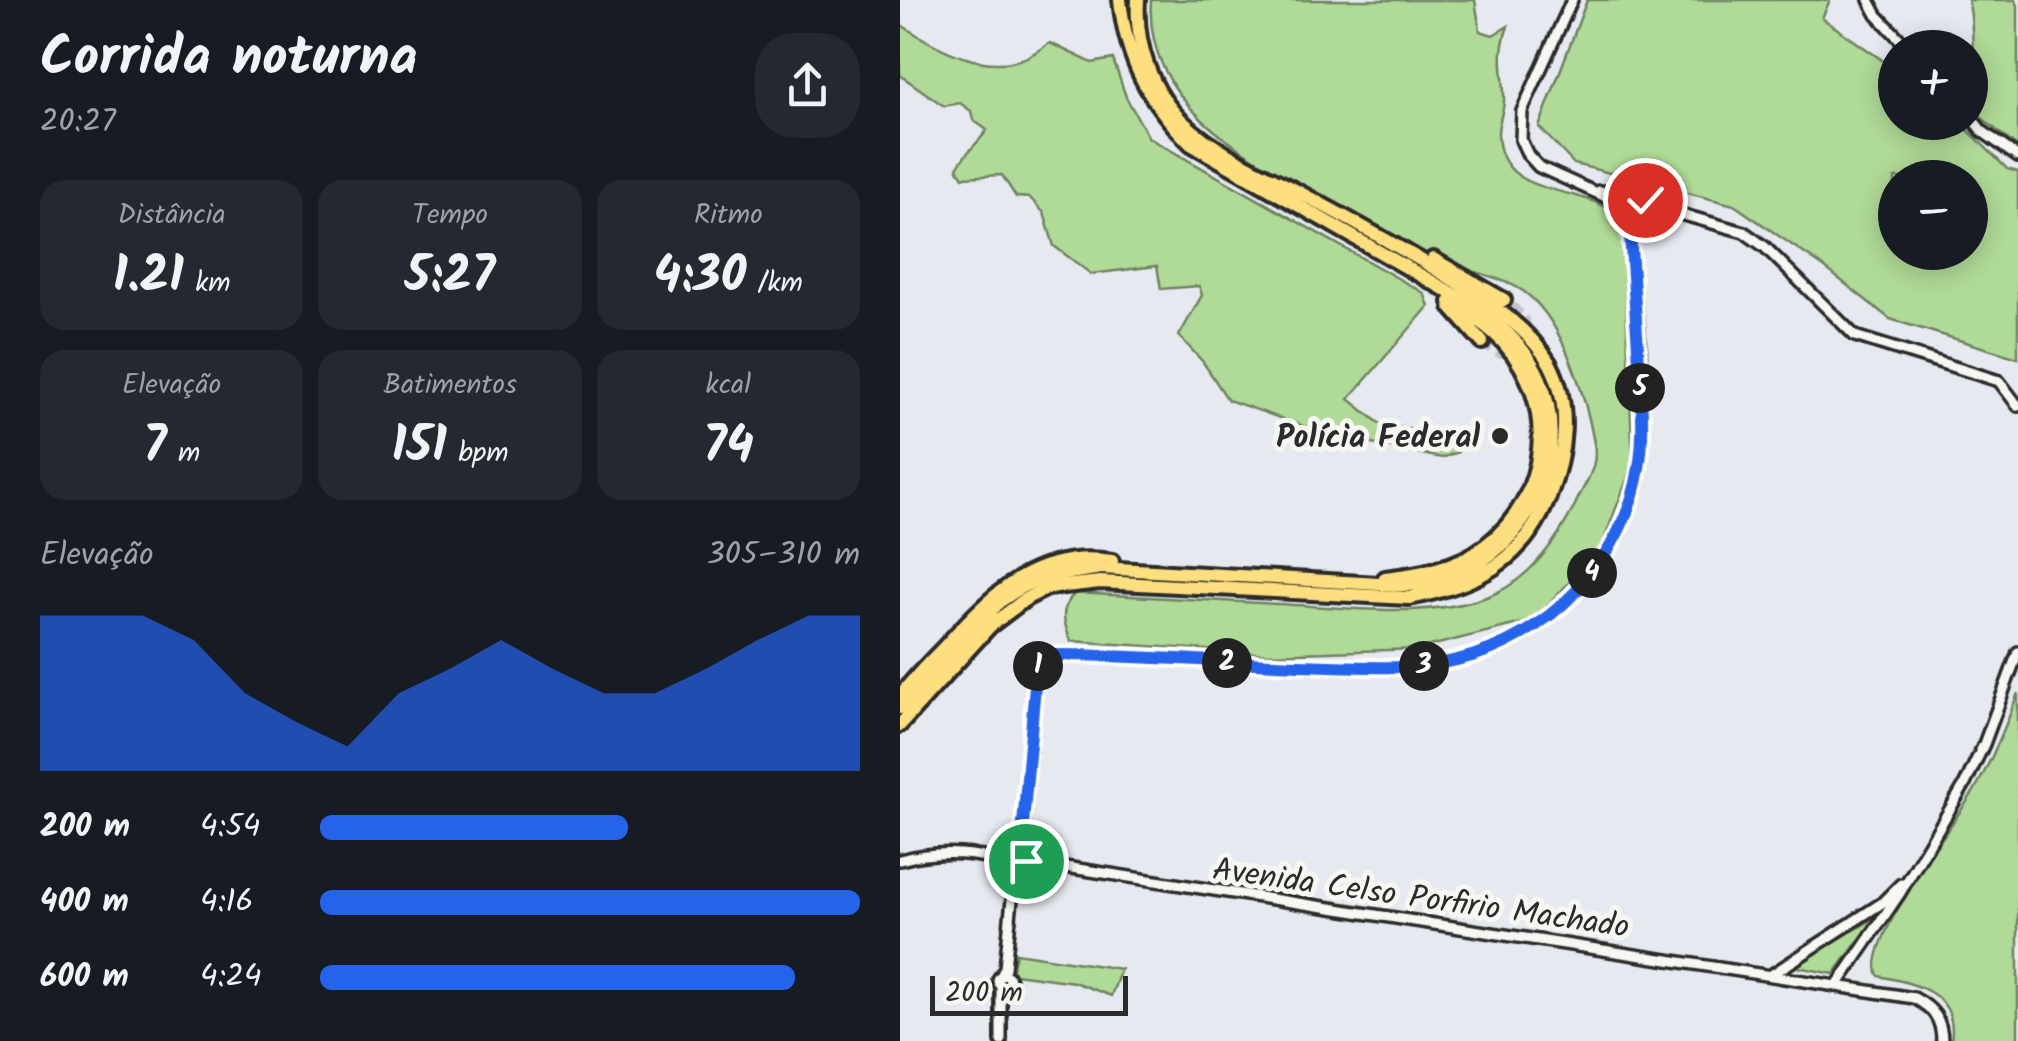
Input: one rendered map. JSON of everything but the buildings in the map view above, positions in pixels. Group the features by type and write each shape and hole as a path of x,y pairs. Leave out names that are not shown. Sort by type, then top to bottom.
{"highway":[{"path":"900,696 992,597 1035,570 1082,560 1410,585 1436,581 1477,566 1511,538 1536,502 1551,452 1548,404 1538,376 1520,347 1481,310 1191,144 1150,97 1130,51 1123,0"},
{"path":"1138,0 1137,23 1146,62 1162,96 1185,124 1260,172 1464,274 1504,300"},
{"path":"900,725 990,626 1047,588 1100,582 1409,598 1484,575 1518,548 1544,508 1564,450 1563,412 1550,364 1506,316 1382,236"},
{"path":"1345,582 1434,570 1471,555 1501,532 1513,516 1534,475 1540,450 1537,399 1504,343 1404,268"},
{"path":"1444,298 1482,342"},
{"path":"900,708 982,618 1021,587 1044,577 1101,568 1174,570"}],"street":[{"path":"1572,0 1522,111 1521,140 1539,168 1591,191 1732,228 1754,238 1855,336 1991,378 2006,387 2017,402"},
{"path":"1869,0 1891,30"},
{"path":"1988,136 2018,157"},
{"path":"1627,198 1640,208 1666,210"},
{"path":"1627,198 1640,208"},
{"path":"1001,1041 1036,674 1042,655 1264,666 1420,666 1472,656 1524,635 1562,608 1605,556 1638,474 1643,432 1627,198"},
{"path":"1630,234 1640,208"},
{"path":"1838,984 1976,763 2018,652"},
{"name":"Avenida Celso Porfirio Machado","path":"900,860 934,853 1063,868 1838,984 1924,1003 1938,1017 1942,1041"},
{"path":"1771,974 1882,903 1907,879"}],"green space":[{"path":"1151,0 1475,0 1480,31 1493,35 1508,26 1502,48 1504,102 1498,133 1502,155 1513,171 1528,181 1588,199 1622,219 1633,464 1601,548 1534,620 1418,649 1269,654 1071,641 1064,616 1075,593 1389,610 1472,602 1508,586 1542,556 1568,518 1595,460 1579,384 1562,342 1540,307 1508,283 1447,262 1398,239 1272,169 1210,127 1165,72 1154,39"},
{"path":"1587,0 1830,0 1822,18 1878,57 1878,140 1978,140 2007,169 2018,172 2018,358 1890,319 1824,267 1734,205 1574,164 1539,127"},
{"path":"1968,0 2015,0 2018,5 2018,148 1988,123 1988,30 1972,30"},
{"path":"900,24 945,50 979,61 1013,62 1050,43 1092,63 1113,59 1126,97 1149,138 1424,293 1429,306 1349,399 1379,423 1459,437 1458,452 1442,458 1332,436 1228,400 1203,362 1179,336 1202,295 1199,286 1161,289 1157,266 1091,274 1054,246 1044,213 1030,198 1016,197 1002,175 963,177 957,168 987,130 960,103 944,106 900,75"},
{"path":"2018,693 2018,1041 1951,1041 1952,1025 1942,1001 1921,987 1879,976 1876,962 1882,940 1911,885 1981,779"},
{"path":"1875,918 1834,974 1792,966"},
{"path":"1016,953 1121,969 1111,996 1074,982 1015,974 1012,972"}],"tunnel":[{"path":"1482,342 1500,352 1511,348 1525,330 1524,320 1504,300"}],"place":[{"name":"Polícia Federal","path":"1500,436"}],"route":[{"path":"1026,861 1022,856 1022,836 1036,674 1042,655 1264,666 1420,666 1454,661 1507,643 1562,608 1605,556 1632,496 1639,470 1643,432 1630,234 1640,208 1636,196 1645,200"}]}
